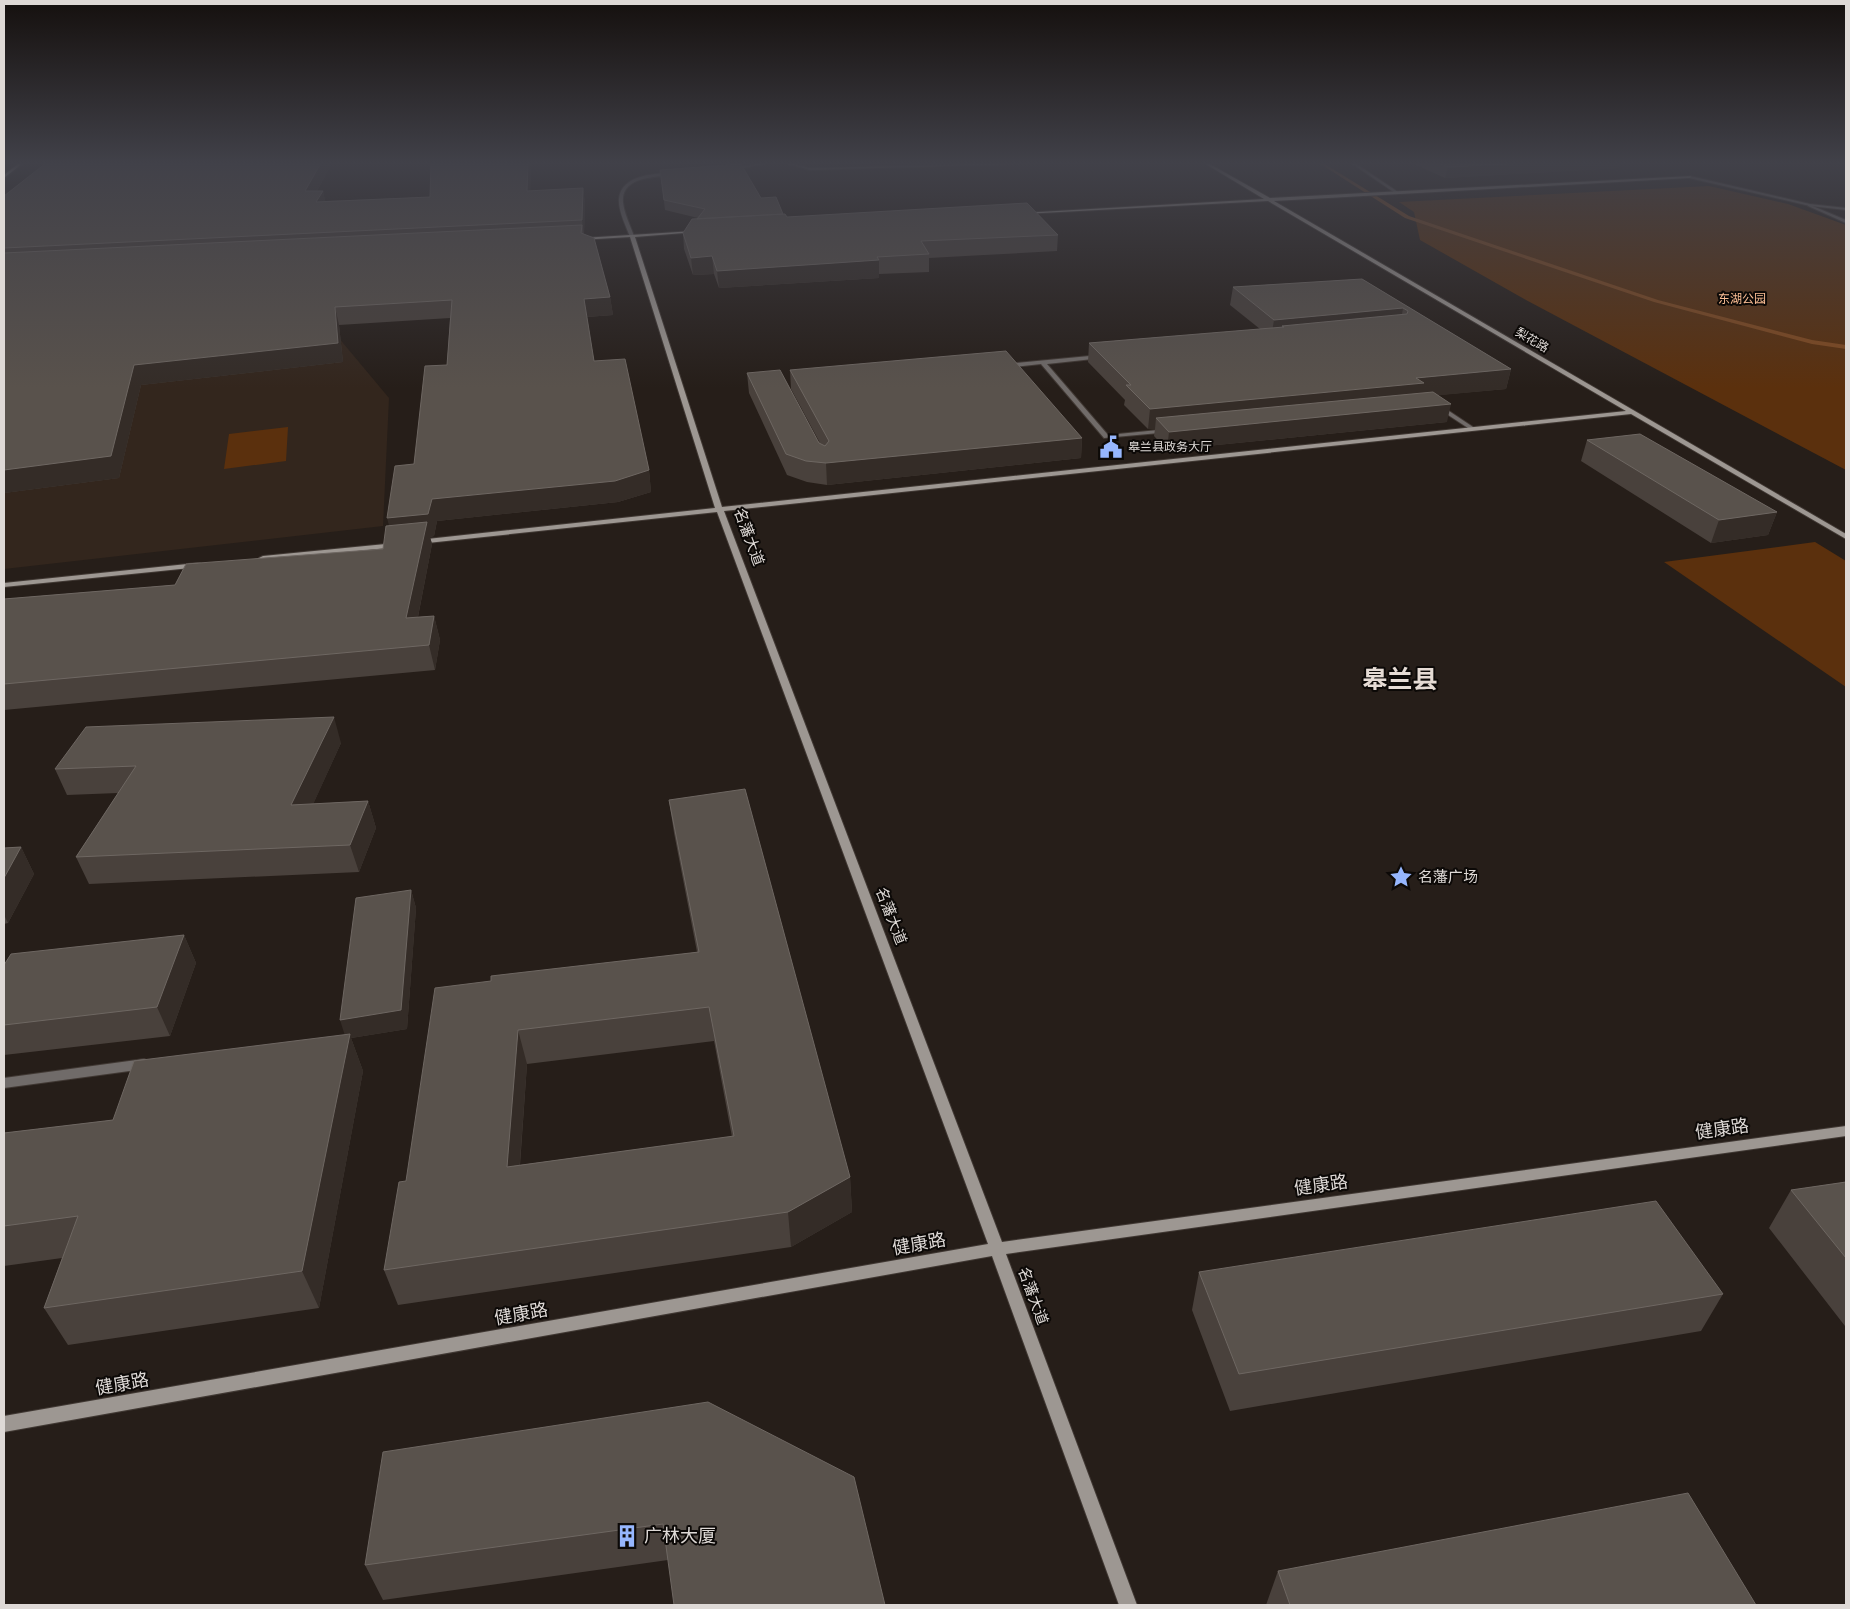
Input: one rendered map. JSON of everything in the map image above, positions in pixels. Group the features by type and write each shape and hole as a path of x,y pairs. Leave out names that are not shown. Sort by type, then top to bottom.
{"street":[{"path":"572,239 590,238"},
{"name":"名藩大道","path":"633,238 720,511 997,1249 1128,1605"},
{"name":"梨花路","path":"1336,238 1846,537"},
{"path":"1002,366 1112,356"},
{"path":"1042,362 1106,437 1174,431"},
{"path":"1427,406 1436,405 1473,429"},
{"path":"250,560 1632,412"},
{"path":"4,585 201,565"},
{"path":"4,1083 158,1062"},
{"name":"健康路","path":"4,1424 997,1249 1846,1131"}],"shaded area":[{"path":"333,331 389,398 383,526 4,569 4,365"}],"green space":[{"name":"东湖公园","path":"1420,238 1846,238 1846,470 1526,300"},
{"path":"288,427 286,461 224,469 229,434"},
{"path":"1815,542 1846,561 1846,687 1664,562"}],"building":[{"path":"4,238 209,238 4,248"},
{"path":"312,238 594,238 610,297 584,299 594,361 625,359 649,470 615,481 432,499 428,514 387,518 395,466 414,464 425,366 447,365 452,300 335,307 338,343 134,365 111,456 4,470 4,253"},
{"path":"685,238 988,238 921,241 929,254 877,257 879,260 717,271 712,256 691,258"},
{"path":"1362,279 1511,369 1416,378 1424,383 1150,409 1126,385 1131,385 1089,343 1284,327 1282,326 1407,314 1408,311 1403,308 1274,320 1233,287"},
{"path":"1006,351 1082,438 826,463 806,461 786,454 747,373 780,370 819,443 825,446 829,441 790,370"},
{"path":"1433,392 1451,404 1169,432 1156,418"},
{"path":"1640,434 1777,512 1719,520 1587,440"},
{"path":"427,522 406,618 434,616 429,645 4,684 4,599 175,585 186,564 383,549 386,526"},
{"path":"334,717 291,805 368,801 350,845 76,857 136,766 55,769 86,727"},
{"path":"745,789 850,1177 788,1212 384,1270 399,1182 406,1181 435,988 491,981 491,976 699,952 669,800","holes":["709,1007 734,1136 507,1167 518,1030"]},
{"path":"21,847 4,878 4,848"},
{"path":"411,890 401,1010 340,1020 356,898"},
{"path":"184,935 157,1007 4,1025 4,965 11,954"},
{"path":"350,1034 302,1271 44,1308 78,1216 4,1226 4,1133 113,1120 134,1061"},
{"path":"1846,1182 1846,1258 1791,1190"},
{"path":"1656,1201 1723,1294 1239,1374 1199,1272"},
{"name":"广林大厦","path":"708,1402 854,1477 885,1605 674,1605 663,1524 365,1565 383,1452"},
{"path":"1688,1493 1756,1605 1290,1605 1278,1571"}],"waterway":[{"path":"1470,238 1656,301 1812,342 1846,347"}],"place":[{"name":"皋兰县政务大厅","path":"1111,447"},
{"name":"名藩广场","path":"1401,877"},
{"name":"广林大厦","path":"627,1536"}],"district":[{"name":"皋兰县","path":"1400,679"}]}
